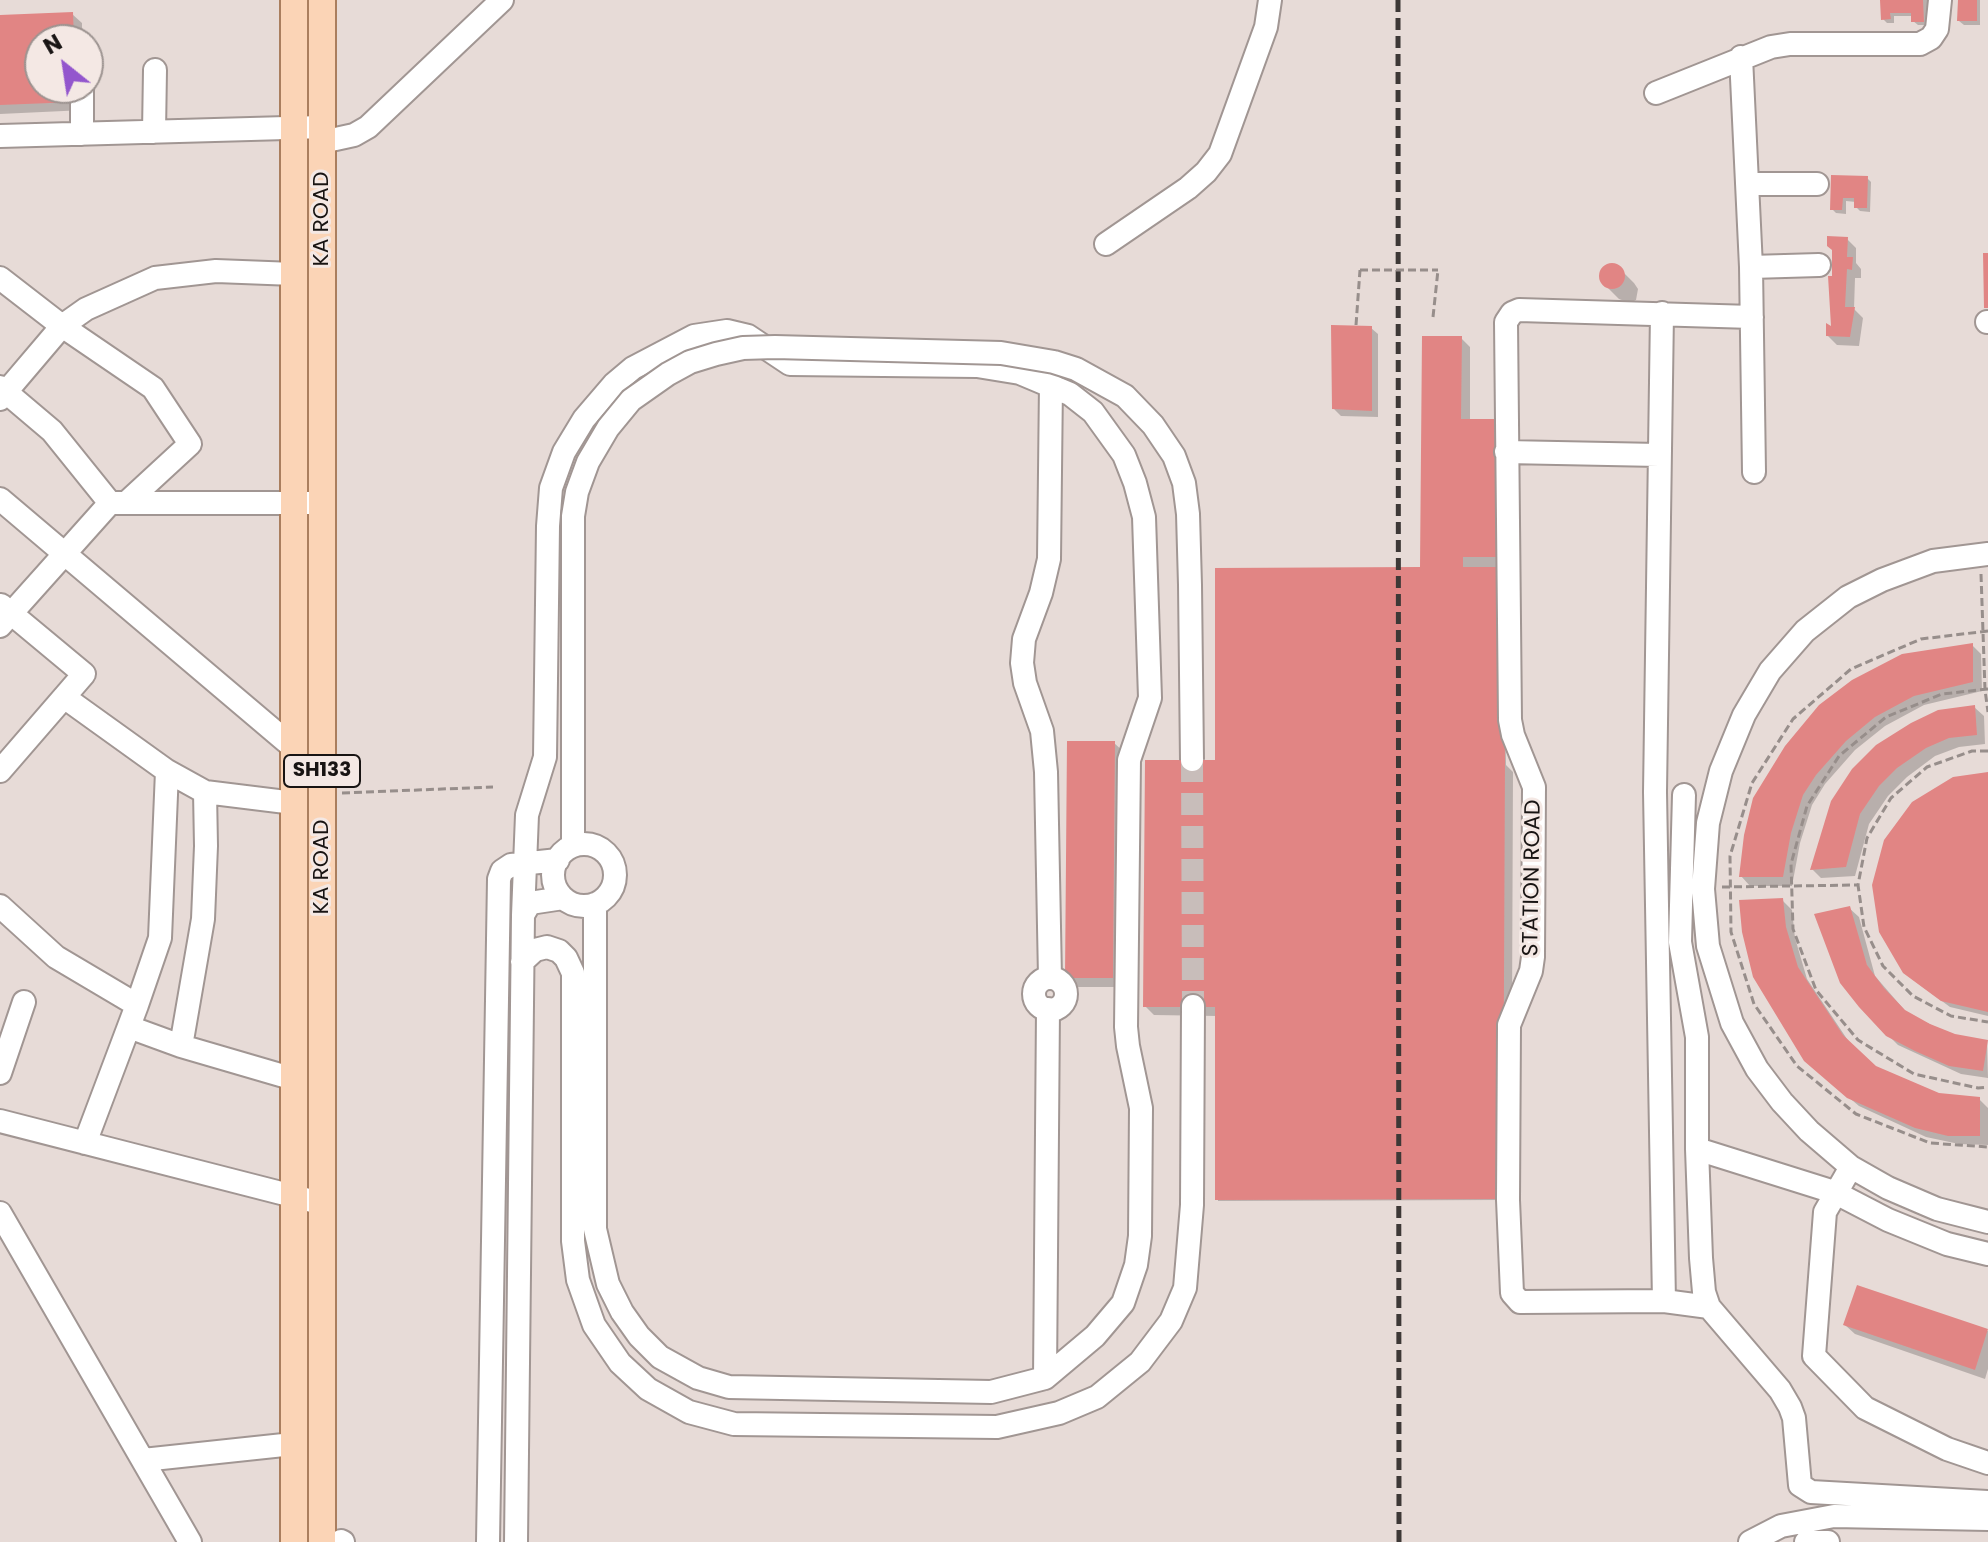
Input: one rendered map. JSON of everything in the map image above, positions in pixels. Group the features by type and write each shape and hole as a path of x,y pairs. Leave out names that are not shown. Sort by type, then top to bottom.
{"main road":[{"name":"KA ROAD","path":"294,0 294,1542"},
{"name":"KA ROAD","path":"322,0 322,1491 337,1542"}],"street":[{"path":"0,136 294,128 322,135 354,135 368,127 502,0"},
{"path":"1106,244 1188,188 1220,154 1266,27 1270,0"},
{"path":"1656,93 1771,47 1790,44 1920,44 1931,38 1937,29 1940,0"},
{"path":"1741,57 1751,267 1754,472"},
{"path":"154,132 155,70"},
{"path":"82,104 82,134"},
{"path":"1747,184 1817,184"},
{"path":"1751,267 1819,265"},
{"path":"294,274 216,271 155,278 86,309 62,326 2,392 52,431 118,503 322,503"},
{"path":"0,278 62,326 153,388 190,444 63,553 4,614 84,674 0,771"},
{"name":"STATION ROAD","path":"1662,313 1519,310 1512,313 1506,322 1510,720 1534,787 1533,957 1531,971 1509,1025 1508,1200 1512,1293 1520,1302 1664,1301 1709,1307"},
{"path":"1664,1301 1655,792 1662,313 1752,317"},
{"path":"518,1537 524,862 527,815 545,757 551,488 570,441 614,384 633,368 694,336 727,331 748,336 790,364 977,366 1020,373 1070,394 1093,412 1124,455 1135,483 1146,535 1150,698 1129,760 1126,1027 1141,1108 1140,1236 1136,1265 1123,1303 1095,1336 1045,1378 991,1392 729,1387 682,1371 660,1357 639,1336 622,1312 608,1284 595,1229 595,904"},
{"path":"563,898 554,880 565,853 573,766 573,516 577,492 588,462 608,428 626,406 668,374 716,354 743,348 1001,353 1076,369 1125,396 1160,435 1174,456 1184,483 1190,570 1192,760"},
{"path":"1045,1378 1048,1009 1062,1004 1065,994 1059,981 1050,978 1046,772 1042,731 1025,683 1022,663 1024,639 1041,593 1049,559 1051,384"},
{"path":"1506,452 1659,455"},
{"path":"0,499 294,748"},
{"path":"1984,554 1933,561 1848,597 1805,631 1770,671 1744,715 1721,771 1708,823 1703,889 1708,946 1732,1023 1757,1069 1782,1102 1809,1131 1851,1167 1888,1188 1937,1209 1988,1222"},
{"path":"64,697 167,771 205,792 294,803"},
{"path":"85,1143 160,938 167,771"},
{"path":"181,1046 203,919 205,792"},
{"path":"1655,792 1714,799"},
{"path":"1684,795 1680,942 1696,1021 1701,1258 1704,1292 1709,1307 1780,1390 1790,1407 1794,1418 1800,1485 1811,1492 1988,1502"},
{"path":"484,1538 499,879 502,871 511,865 594,846 603,850 614,867 613,886 608,895 595,904 581,906 563,898 530,903 523,915"},
{"path":"0,906 56,957 137,1005"},
{"path":"522,962 535,950 554,949 571,966 574,982 573,1241 578,1280 586,1305 609,1349 634,1378 660,1397 689,1412 734,1424 997,1427 1059,1413 1097,1397 1140,1362 1171,1321 1185,1288 1192,1205 1193,1006"},
{"path":"0,1073 24,1002"},
{"path":"129,1027 181,1046 294,1079"},
{"path":"0,1121 324,1204"},
{"path":"1697,1149 1834,1192 1888,1220 1947,1244 1988,1254"},
{"path":"1851,1167 1825,1212 1814,1356 1865,1408 1947,1449 1988,1463"},
{"path":"0,1213 190,1542"},
{"path":"143,1460 293,1444"},
{"path":"1750,1542 1781,1526 1834,1516 1988,1519"},
{"path":"1806,1542 1828,1542"}],"path":[{"path":"1356,325 1360,270 1438,270 1433,317"},
{"path":"1984,554 1988,712"},
{"path":"1986,631 1921,639 1851,669 1793,719 1752,783 1730,856 1731,932 1754,1004 1797,1066 1856,1114 1930,1143 1988,1147"},
{"path":"1986,689 1942,694 1886,717 1839,756 1807,806 1791,864 1791,886 1793,929 1816,990 1858,1040 1914,1074 1978,1088 1988,1087"},
{"path":"1988,751 1972,751 1927,767 1891,798 1867,838 1858,885 1864,927 1883,966 1913,996 1951,1016 1988,1022"},
{"path":"322,794 493,787"},
{"path":"1731,887 1858,885"}],"building":[{"path":"1880,0 1923,0 1924,22 1911,22 1911,13 1890,13 1891,19 1881,20"},
{"path":"1958,0 1977,0 1977,21 1957,21"},
{"path":"73,12 73,24 24,24 25,104 0,105 0,15"},
{"path":"1831,175 1868,176 1867,208 1854,208 1854,198 1843,198 1842,210 1830,210"},
{"path":"1827,236 1848,237 1847,257 1853,257 1852,270 1847,269 1845,307 1855,307 1850,337 1826,336 1826,323 1831,326 1828,276 1832,276 1832,250 1827,246"},
{"path":"1983,253 1988,253 1988,308 1984,308"},
{"path":"1612,263 1621,267 1625,276 1621,285 1612,289 1603,285 1599,276 1603,267"},
{"path":"1331,325 1372,326 1372,411 1332,409"},
{"path":"1422,336 1462,336 1461,419 1497,419 1496,557 1463,557 1463,567 1503,567 1503,1199 1215,1200 1215,1007 1143,1007 1145,760 1215,760 1215,568 1420,567"},
{"path":"1973,643 1973,682 1914,696 1875,717 1846,741 1816,775 1803,795 1791,833 1783,877 1739,877 1744,835 1753,798 1785,746 1819,705 1852,680 1902,654"},
{"path":"1975,705 1977,735 1949,738 1926,748 1897,768 1879,786 1860,814 1846,867 1810,870 1831,801 1852,769 1876,745 1938,710"},
{"path":"1067,741 1115,741 1113,978 1065,978"},
{"path":"1988,772 1988,1012 1941,1001 1903,973 1879,932 1872,885 1884,840 1912,802 1953,777"},
{"path":"1783,898 1786,927 1798,967 1843,1035 1876,1066 1939,1093 1980,1097 1980,1136 1948,1136 1915,1128 1847,1098 1804,1061 1753,977 1742,932 1739,900"},
{"path":"1850,906 1867,965 1884,988 1905,1010 1930,1024 1955,1034 1988,1040 1983,1071 1949,1066 1915,1051 1886,1036 1859,1007 1840,983 1814,914"},
{"path":"1857,1285 1988,1329 1975,1370 1843,1325"}],"tunnel":[{"path":"1192,760 1193,1006"}],"railway":[{"path":"1398,0 1399,1542"}]}
